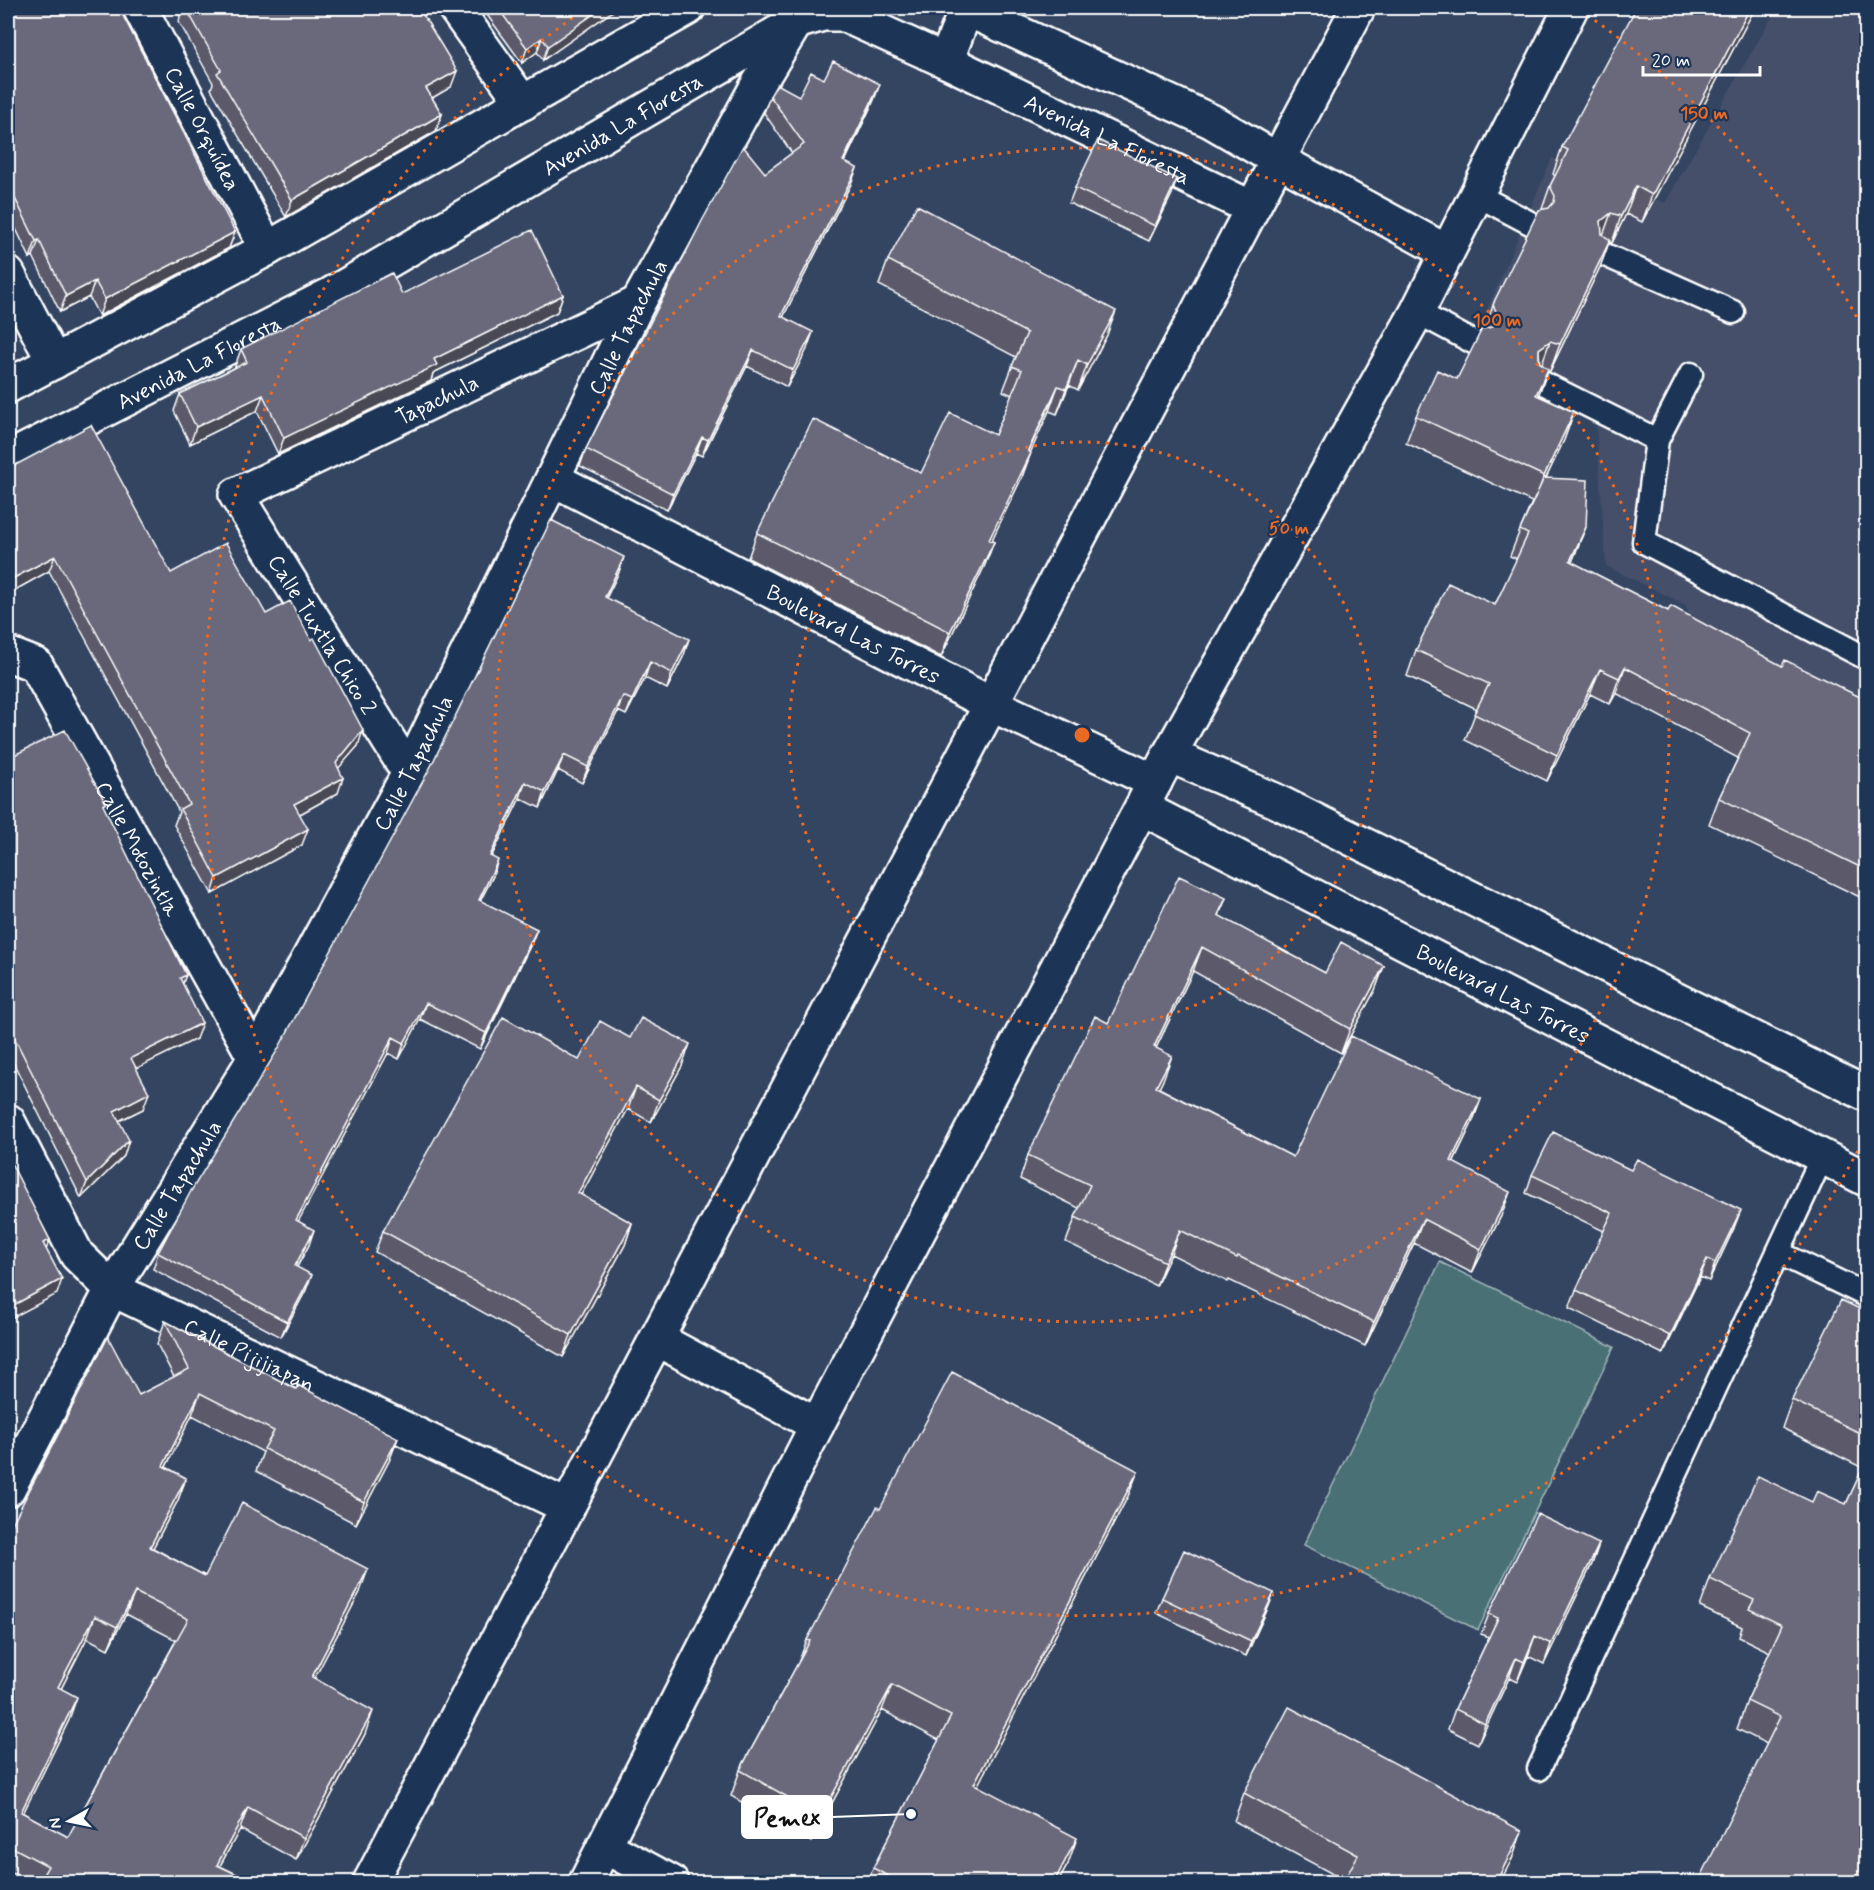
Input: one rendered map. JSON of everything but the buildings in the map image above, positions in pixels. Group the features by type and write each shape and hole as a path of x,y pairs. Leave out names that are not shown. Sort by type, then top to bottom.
{"street":[{"name":"Calle Orquídea","path":"140,8 267,249"},
{"path":"455,8 523,103"},
{"path":"8,386 267,249 688,8"},
{"path":"946,61 965,8 1211,121 1447,252"},
{"path":"370,1882 1358,8"},
{"path":"586,1882 817,1425 1155,782 1417,312 1571,8"},
{"name":"Avenida La Floresta","path":"8,459 330,295 796,22 823,14 842,14 946,61 1191,176 1252,208"},
{"name":"Calle Tapachula","path":"8,1489 112,1289 255,1058 409,773 638,303 759,83 796,22"},
{"path":"8,274 54,362"},
{"name":"Tapachula","path":"237,495 638,303"},
{"name":"Boulevard Las Torres","path":"553,479 991,704 1155,782 1822,1157 1866,1179"},
{"name":"Calle Tuxtla Chico 2","path":"237,495 409,773"},
{"name":"Calle Motozintla","path":"8,654 36,665 255,1058"},
{"name":"Boulevard Las Torres","path":"1155,782 1274,800 1866,1094"},
{"name":"Calle Pijijiapan","path":"8,1121 77,1255 112,1289 567,1507"},
{"path":"657,1339 817,1425"},
{"path":"604,1846 671,1882"}],"lane":[{"path":"1475,194 1532,224"},
{"path":"1603,254 1733,312"},
{"path":"1417,312 1475,343"},
{"path":"1691,375 1657,440 1644,542 1866,658"},
{"path":"1541,382 1657,440"},
{"path":"1539,1769 1822,1157"},
{"path":"1779,1253 1866,1295"}],"shaded area":[{"path":"1777,8 1866,8 1866,714 1694,632 1686,605 1606,566 1596,424 1463,366 1552,158 1665,203"}],"green space":[{"path":"1440,1262 1614,1347 1478,1630 1304,1545"}],"place":[{"name":"Pemex","path":"911,1814"}]}
